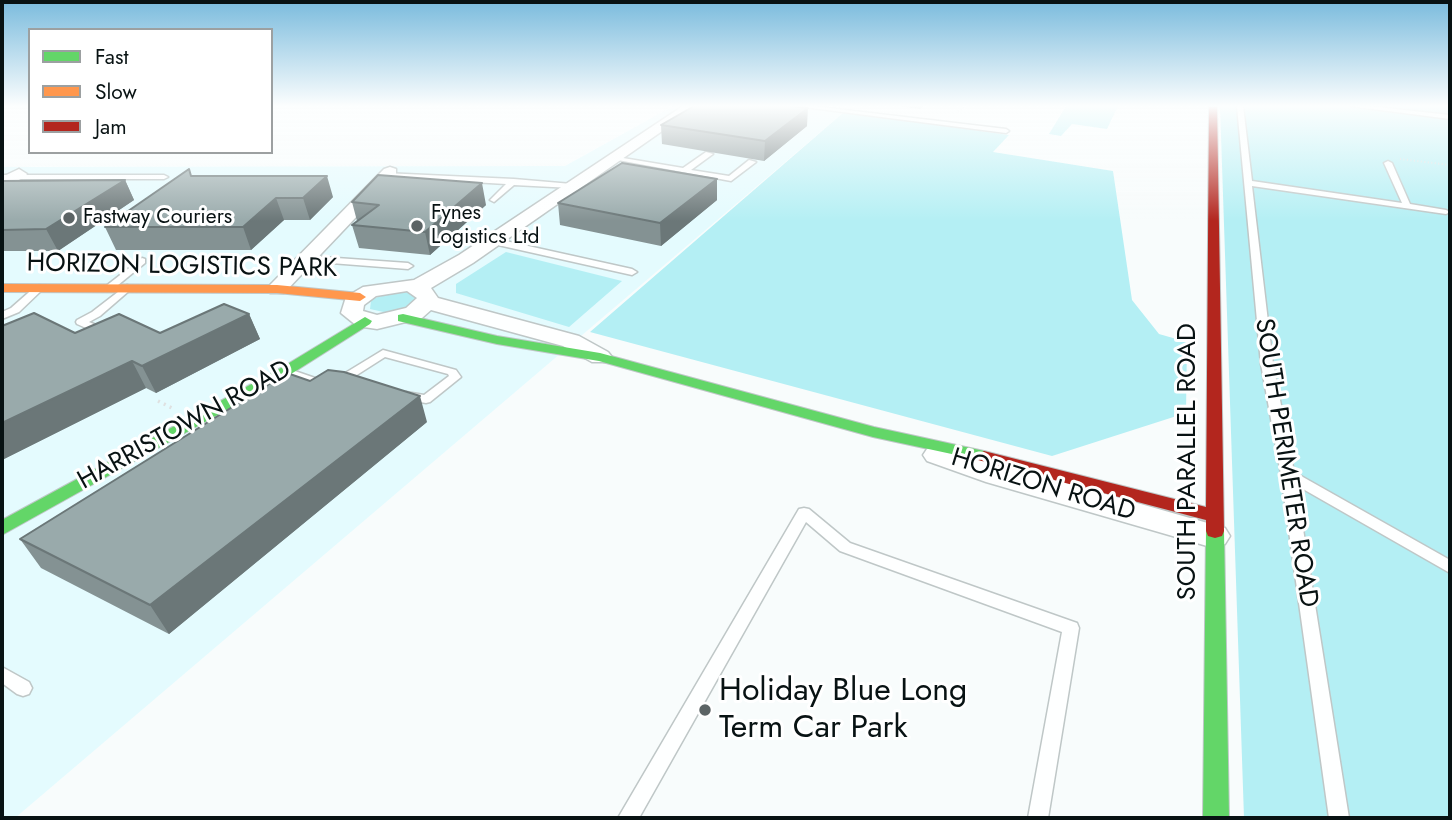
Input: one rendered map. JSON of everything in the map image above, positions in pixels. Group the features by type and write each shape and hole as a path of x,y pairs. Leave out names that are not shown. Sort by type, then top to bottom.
{"main road":[{"name":"SOUTH PARALLEL ROAD","path":"1213,144 1216,818"},
{"name":"HORIZON LOGISTICS PARK","path":"2,288 277,289 360,296"},
{"name":"HORIZON ROAD","path":"403,318 497,340 600,357 873,432"},
{"name":"HARRISTOWN ROAD","path":"2,528 286,370 365,321"}],"street":[{"name":"HARRISTOWN ROAD","path":"365,321 403,318 422,294 492,241 638,144"},
{"path":"277,289 389,173"},
{"name":"HARRISTOWN ROAD","path":"360,296 395,285 422,294"},
{"name":"HORIZON ROAD","path":"422,294 571,341 600,357"},
{"path":"360,296 354,302 352,313 365,321"},
{"name":"HORIZON ROAD","path":"873,432 996,475 1214,526"}],"lane":[{"name":"SOUTH PERIMETER ROAD","path":"1244,144 1267,364 1287,474 1339,818"},
{"path":"684,171 709,154"},
{"path":"608,166 684,171 731,179 752,162"},
{"path":"1388,163 1407,206"},
{"path":"389,173 572,186"},
{"path":"9,178 164,177"},
{"path":"494,200 514,181"},
{"path":"1248,183 1446,212"},
{"path":"492,241 632,272"},
{"path":"308,259 408,266"},
{"path":"109,288 142,261"},
{"path":"2,316 39,288"},
{"path":"118,339 81,322 96,314 127,288"},
{"path":"286,370 317,383 348,376 383,353 452,372 455,377 426,399 398,393"},
{"path":"348,376 360,380"},
{"path":"1287,474 1450,567"},
{"path":"628,818 804,513 845,547 1071,628 1038,818"},
{"path":"2,674 23,688"}],"path":[{"path":"1388,163 1391,158 1450,165"}],"shaded area":[{"path":"604,144 806,144 15,818 2,818 2,167 565,166"},
{"path":"807,144 1000,144 993,152 1113,171 1132,300 1159,334 1187,342 1186,413 1052,456 590,332"},
{"path":"1221,144 1450,144 1450,818 1244,818"},
{"path":"506,252 622,281 569,327 456,293 456,284"},
{"path":"397,291 411,293 416,299 404,309 388,313 370,309 371,301 375,298"}],"building":[{"path":"622,163 717,179 660,223 558,203"},
{"path":"189,169 191,176 327,176 303,198 276,198 243,227 105,227"},
{"path":"378,175 482,183 425,232 352,225 379,205 352,202"},
{"path":"125,180 46,229 2,230 2,181"},
{"path":"224,304 249,314 142,366 132,361 2,423 2,326 34,313 75,333 119,314 160,333"},
{"path":"328,370 344,372 420,396 150,605 20,539 287,373 310,381"}],"traffic: fast":[{"path":"403,318 497,340 600,357 873,432 984,456"},
{"path":"2,528 286,371 365,321"},
{"path":"1215,531 1216,818"}],"traffic: slow":[{"path":"2,288 277,289 360,297"}],"traffic: jam":[{"path":"1213,144 1215,531"},
{"path":"984,456 1213,515"}],"place":[{"name":"Fastway Couriers","path":"69,218"},
{"name":"Fynes Logistics Ltd","path":"417,226"},
{"name":"Holiday Blue Long Term Car Park","path":"705,710"}]}
